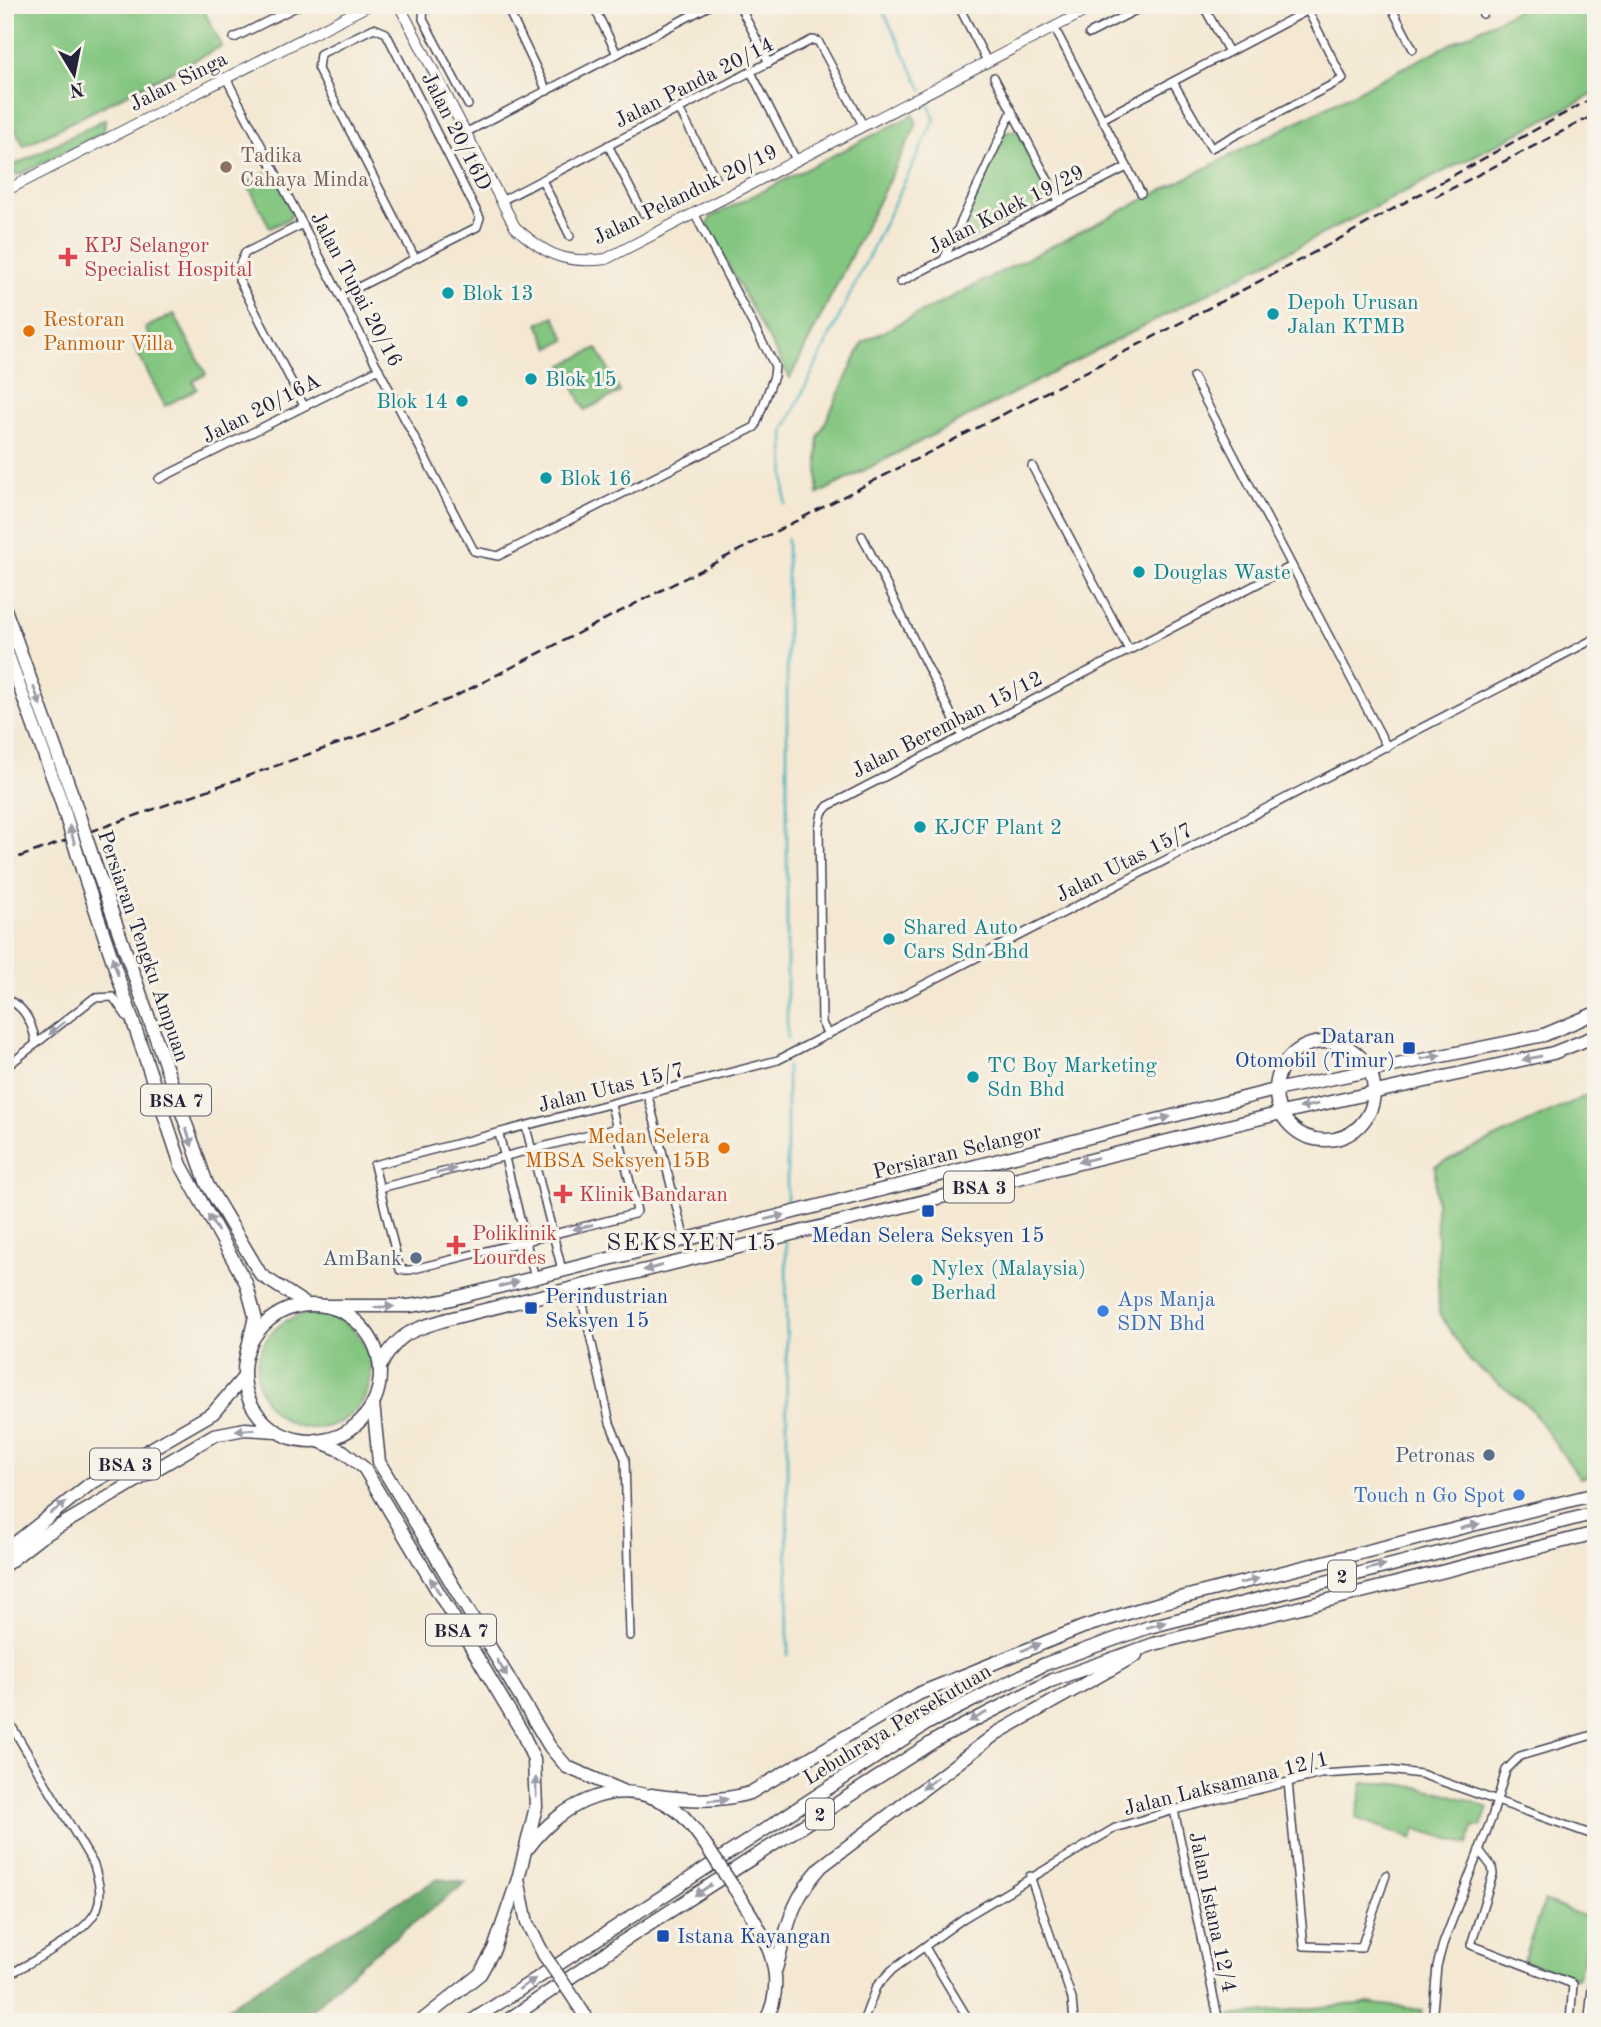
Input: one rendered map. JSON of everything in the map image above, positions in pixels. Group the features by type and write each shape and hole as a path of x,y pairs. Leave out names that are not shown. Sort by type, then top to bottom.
{"main road":[{"name":"Persiaran Tengku Ampuan","path":"5,608 181,1165 246,1283 255,1316 247,1352"},
{"name":"Persiaran Tengku Ampuan","path":"5,647 67,799"},
{"name":"Persiaran Tengku Ampuan","path":"88,867 207,1184 261,1275 307,1305"},
{"name":"Persiaran Selangor","path":"324,1306 409,1306 443,1301 1275,1090 1544,1035 1596,1013"},
{"name":"Persiaran Selangor","path":"380,1367 391,1345 407,1332 1281,1112 1553,1053 1596,1036"},
{"path":"1331,1042 1347,1046 1360,1056 1370,1069 1375,1092 1364,1121 1338,1138 1321,1140 1305,1136 1291,1126 1281,1112 1275,1090 1279,1073 1287,1059 1300,1049 1315,1043 1331,1042"},
{"path":"307,1305 341,1311 362,1328 376,1350 380,1367 373,1403 359,1422 339,1435 316,1440 302,1440 276,1431 260,1417 249,1398 244,1377 247,1352 264,1325 284,1311 307,1305"},
{"name":"BSA 3","path":"5,1551 90,1484 213,1413 244,1377"},
{"name":"BSA 7","path":"373,1403 379,1462 550,1747 567,1767 623,1791"},
{"name":"BSA 3","path":"5,1565 41,1537 214,1435 245,1429 276,1431"},
{"name":"BSA 7","path":"316,1440 343,1451 364,1468 522,1732 534,1760 536,1782 536,1807 524,1853"},
{"path":"420,2022 480,1974 494,1949 518,1880 524,1853 541,1830 565,1810 586,1799 623,1791 697,1801 726,1800 750,1793 918,1694 1071,1631 1160,1603 1596,1494"},
{"name":"Lebuhraya Persekutuan","path":"470,2022 928,1723 1003,1683 1091,1646 1219,1607 1596,1513"},
{"name":"Lebuhraya Persekutuan","path":"505,2022 622,1942 939,1738 1053,1680 1154,1644 1596,1533"},
{"path":"1091,1646 1115,1626 1160,1603"},
{"path":"770,2022 776,1969 792,1910 803,1887 822,1867 997,1733 1154,1644"},
{"path":"651,1795 675,1809 705,1844 761,1932 776,1969"},
{"path":"518,1880 527,1923 544,1955 589,2022"},
{"path":"1591,2022 1596,1976"},
{"path":"765,2022 773,2008"}],"street":[{"path":"234,38 300,5"},
{"name":"Jalan Singa","path":"5,191 369,5"},
{"name":"Jalan Pelanduk 20/19","path":"400,5 515,228 534,245 555,257 579,262 606,259 1097,5"},
{"path":"424,5 423,19 468,106"},
{"path":"506,5 547,91"},
{"path":"593,5 617,54"},
{"path":"465,133 710,5"},
{"path":"739,5 769,63"},
{"path":"958,5 988,61"},
{"path":"1089,34 1146,5"},
{"path":"1203,5 1229,52"},
{"path":"1102,119 1318,5"},
{"path":"1390,5 1413,49"},
{"path":"1478,5 1483,14"},
{"path":"1173,82 1210,148 1343,79 1308,10"},
{"path":"1054,27 1141,192"},
{"name":"Jalan 20/16D","path":"341,296 477,227 479,212 386,33 374,28 320,54 318,69 415,258"},
{"name":"Jalan Panda 20/14","path":"501,201 812,40 818,41 863,125"},
{"path":"751,72 796,160"},
{"path":"994,77 1059,201"},
{"name":"Jalan Tupai 20/16","path":"226,78 474,551 498,556 755,427 775,376 775,366 694,214"},
{"path":"680,109 715,177"},
{"path":"944,260 1012,111"},
{"path":"608,145 643,213"},
{"name":"Jalan Kolek 19/29","path":"900,282 1127,167"},
{"path":"542,180 570,236"},
{"path":"303,224 245,253 238,272 239,280 304,406"},
{"name":"Jalan 20/16A","path":"159,479 379,369"},
{"path":"1193,377 1290,567 1387,747"},
{"path":"1032,466 1129,650"},
{"path":"862,536 962,736"},
{"name":"Jalan Beremban 15/12","path":"828,1035 822,1023 819,830 822,813 828,806 1290,567"},
{"name":"Jalan Utas 15/7","path":"380,1188 374,1165 648,1096 778,1060 1596,638"},
{"path":"5,1068 94,998 102,995 113,997 139,1039"},
{"path":"5,999 20,1007 28,1018 36,1044"},
{"path":"648,1096 685,1240"},
{"path":"611,1105 617,1128 638,1211 400,1270 380,1188 617,1128"},
{"path":"526,1127 562,1270"},
{"path":"499,1134 535,1278"},
{"path":"579,1287 610,1423 625,1459 630,1636"},
{"path":"5,1715 94,1865 100,1887 97,1910 80,1930 5,1978"},
{"path":"1432,2022 1437,1966 1443,1944 1499,1800 1506,1770 1520,1756 1596,1734"},
{"name":"Jalan Laksamana 12/1","path":"863,2022 876,1987 964,1917 1115,1828 1174,1810 1338,1772 1388,1770 1420,1774 1596,1836"},
{"path":"1288,1782 1304,1946 1361,1948 1386,1875"},
{"name":"Jalan Istana 12/4","path":"1174,1810 1219,2022"},
{"path":"1479,1850 1492,1867 1493,1874 1471,1945 1573,1984 1570,2022"},
{"path":"1030,1876 1070,1992 1074,2022"},
{"path":"925,1947 970,2022"}],"green space":[{"path":"5,5 201,5 222,46 24,146 5,110"},
{"path":"1527,5 1596,5 1596,93 818,494 818,438 863,342"},
{"path":"913,115 917,124 790,378 707,227 711,217"},
{"path":"105,119 104,132 19,175 5,170"},
{"path":"1018,131 1050,193 1047,202 966,242 958,238 1006,132"},
{"path":"272,169 293,208 290,218 270,228 247,183"},
{"path":"174,314 206,374 193,381 197,389 165,406 134,346 150,338 145,328"},
{"path":"554,316 566,340 550,348 538,324"},
{"path":"597,348 620,392 585,410 563,365"},
{"path":"1596,1091 1596,1474 1580,1478 1530,1408 1470,1361 1439,1313 1435,1166"},
{"path":"314,1314 336,1319 354,1331 366,1349 371,1371 366,1393 354,1411 336,1423 314,1428 292,1423 274,1411 262,1393 257,1371 262,1349 274,1331 292,1319"},
{"path":"1363,1783 1427,1789 1488,1808 1481,1827 1474,1826 1467,1844 1416,1829 1413,1839 1356,1818"},
{"path":"438,1879 466,1883 361,1963 299,2022 207,2022 309,1954"},
{"path":"1544,1901 1594,1920 1578,1978 1523,1961"},
{"path":"1368,2003 1423,2010 1419,2022 1227,2022 1225,2016"}],"waterway":[{"path":"880,5 923,91"},
{"path":"785,504 784,431 935,119 925,97"},
{"path":"787,539 787,1038"},
{"path":"787,1066 787,1201"},
{"path":"786,1241 788,1655"}],"railway":[{"path":"5,862 360,736 454,697 1163,332 1330,244 1596,96"},
{"path":"1435,197 1596,114"}],"place":[{"name":"Tadika Cahaya Minda","path":"226,167"},
{"name":"KPJ Selangor Specialist Hospital","path":"68,257"},
{"name":"Blok 13","path":"448,293"},
{"name":"Depoh Urusan Jalan KTMB","path":"1273,314"},
{"name":"Restoran Panmour Villa","path":"29,331"},
{"name":"Blok 15","path":"531,379"},
{"name":"Blok 14","path":"462,401"},
{"name":"Blok 16","path":"546,478"},
{"name":"Douglas Waste","path":"1139,572"},
{"name":"KJCF Plant 2","path":"920,827"},
{"name":"Shared Auto Cars Sdn Bhd","path":"889,939"},
{"name":"Dataran Otomobil (Timur)","path":"1409,1048"},
{"name":"TC Boy Marketing Sdn Bhd","path":"973,1077"},
{"name":"Medan Selera MBSA Seksyen 15B","path":"724,1148"},
{"name":"Klinik Bandaran","path":"563,1194"},
{"name":"Medan Selera Seksyen 15","path":"928,1211"},
{"name":"Poliklinik Lourdes","path":"456,1245"},
{"name":"AmBank","path":"416,1258"},
{"name":"Nylex (Malaysia) Berhad","path":"917,1280"},
{"name":"Perindustrian Seksyen 15","path":"531,1308"},
{"name":"Aps Manja SDN Bhd","path":"1103,1311"},
{"name":"Petronas","path":"1489,1455"},
{"name":"Touch n Go Spot","path":"1519,1495"},
{"name":"Istana Kayangan","path":"663,1936"}],"district":[{"name":"SEKSYEN 15","path":"692,1242"}]}
